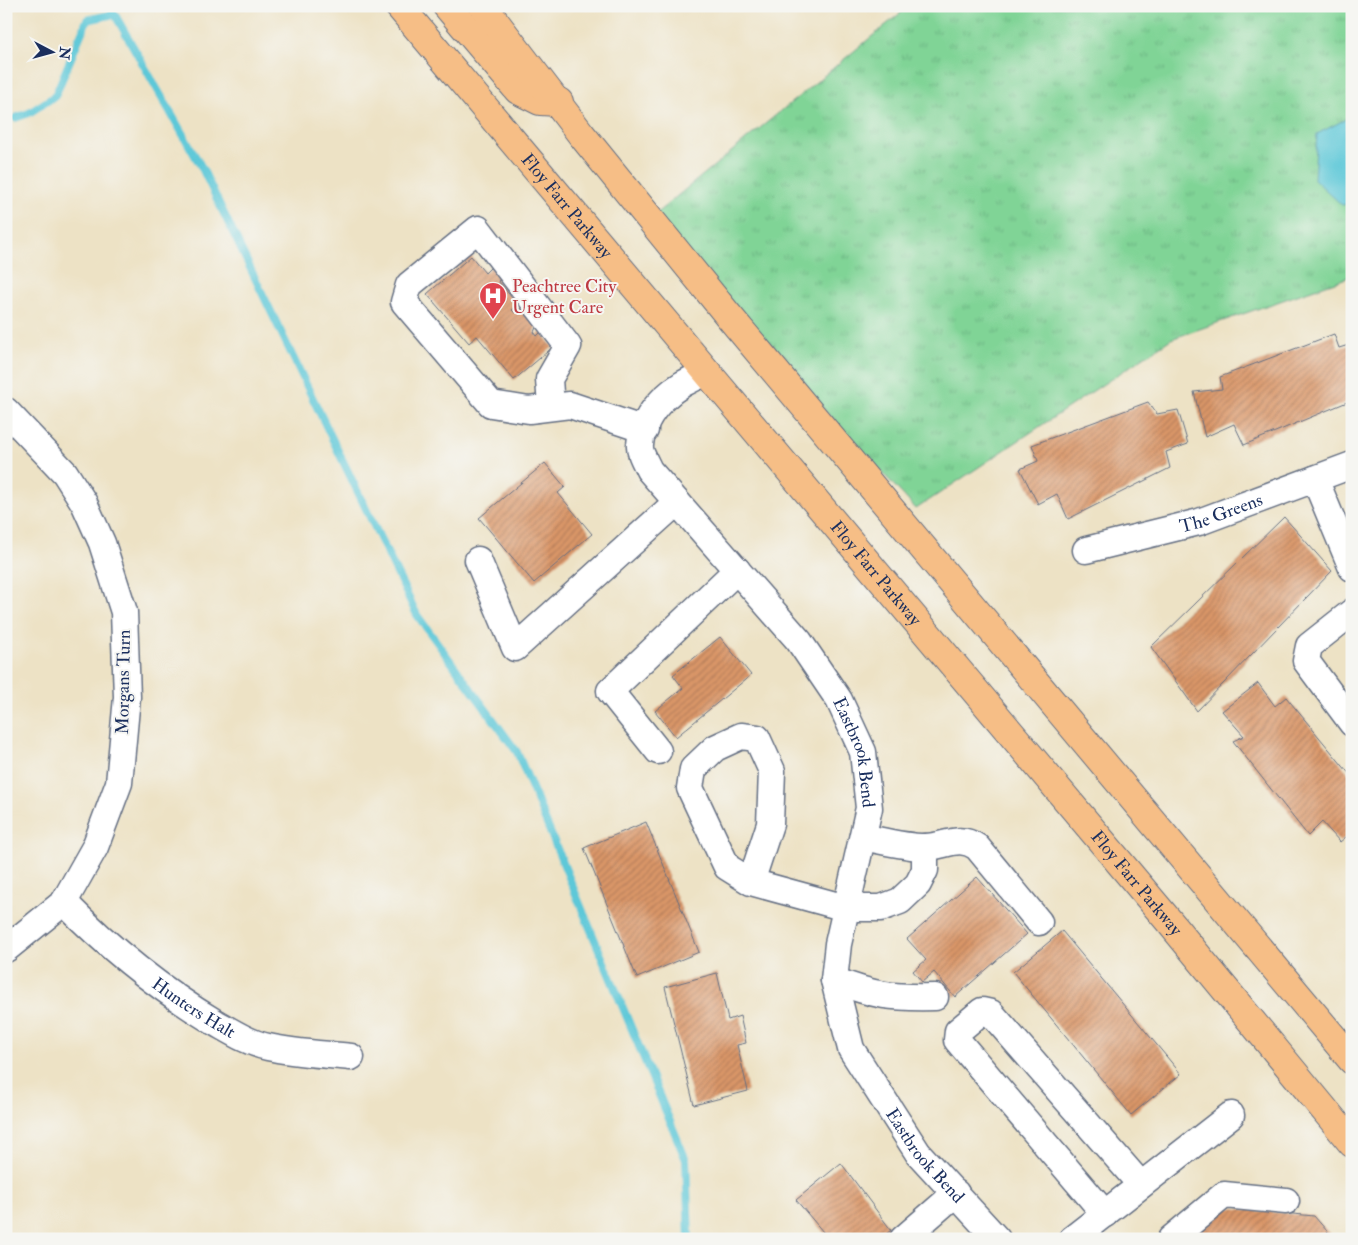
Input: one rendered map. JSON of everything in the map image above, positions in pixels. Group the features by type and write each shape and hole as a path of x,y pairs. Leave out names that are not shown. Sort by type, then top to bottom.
{"main road":[{"name":"Floy Farr Parkway","path":"399,6 1148,897 1352,1143"},
{"path":"447,6 518,90 540,101 559,102"},
{"path":"483,6 582,134 728,315 1352,1060"}],"street":[{"path":"551,407 548,380 568,346 478,229 409,285 404,302 491,404 529,410 570,405 644,430"},
{"name":"Eastbrook Bend","path":"707,373 689,379 669,394 650,415 639,446 649,470 799,642 839,700 863,752 869,808 838,944 834,980 851,1049 918,1153 997,1239"},
{"name":"Morgans Turn","path":"6,411 65,473 84,503 102,543 124,612 127,697 118,783 95,847 64,902 6,949"},
{"name":"The Greens","path":"1086,550 1199,522 1352,465"},
{"path":"1315,478 1352,568"},
{"path":"478,560 515,648 677,502"},
{"path":"658,751 610,691 737,570"},
{"path":"1349,715 1306,661 1309,646 1352,612"},
{"path":"751,882 770,824 772,771 757,738 741,736 715,748 693,770 690,788 727,867 751,882 846,908 875,909 900,901 918,884 925,870 925,847"},
{"path":"863,837 925,847 938,846 955,840 970,842 977,847 1038,922"},
{"name":"Hunters Halt","path":"64,902 98,937 199,1013 238,1035 266,1047 351,1057"},
{"path":"834,980 892,998 936,997"},
{"path":"1105,1214 957,1040 958,1031 982,1011 991,1013 1141,1186"},
{"path":"1072,1239 1231,1115"},
{"path":"903,1239 956,1193"},
{"path":"1171,1239 1224,1195 1286,1201"}],"green space":[{"path":"909,6 1352,6 1352,276 1171,339 916,509 648,220"}],"water":[{"path":"1352,116 1352,203 1342,205 1314,179 1317,134"}],"building":[{"name":"Peachtree City Urgent Care","path":"471,256 485,273 491,267 501,279 498,281 518,305 512,310 515,313 521,308 527,310 537,325 534,332 537,336 541,332 553,347 514,380 477,336 469,343 427,294"},
{"path":"1334,334 1339,348 1352,344 1352,400 1244,445 1234,424 1205,437 1194,392 1222,389 1220,377"},
{"path":"1148,402 1157,414 1178,410 1188,444 1166,452 1170,468 1068,519 1057,494 1038,504 1020,469 1038,461 1032,445"},
{"path":"545,463 565,487 558,493 592,534 534,583 479,518"},
{"path":"1284,517 1332,571 1197,711 1151,647"},
{"path":"720,637 751,675 676,737 655,711 683,688 673,675"},
{"path":"1258,683 1275,706 1286,697 1352,777 1352,832 1340,842 1322,822 1308,836 1233,741 1244,736 1222,711"},
{"path":"646,822 699,952 637,978 584,848"},
{"path":"977,877 1027,934 955,997 934,972 922,982 913,971 926,960 907,939"},
{"path":"1062,931 1181,1074 1131,1115 1013,972"},
{"path":"717,973 728,1020 740,1016 746,1043 737,1045 748,1091 694,1105 665,987"},
{"path":"841,1163 891,1230 880,1239 829,1239 796,1200"},
{"path":"1221,1207 1314,1216 1334,1239 1183,1239"}],"waterway":[{"path":"110,6 202,168 417,615 517,752 686,1160 689,1239"},
{"path":"15,118 29,113 55,96 87,20 114,14"}],"place":[{"name":"Peachtree City Urgent Care","path":"493,320"}]}
